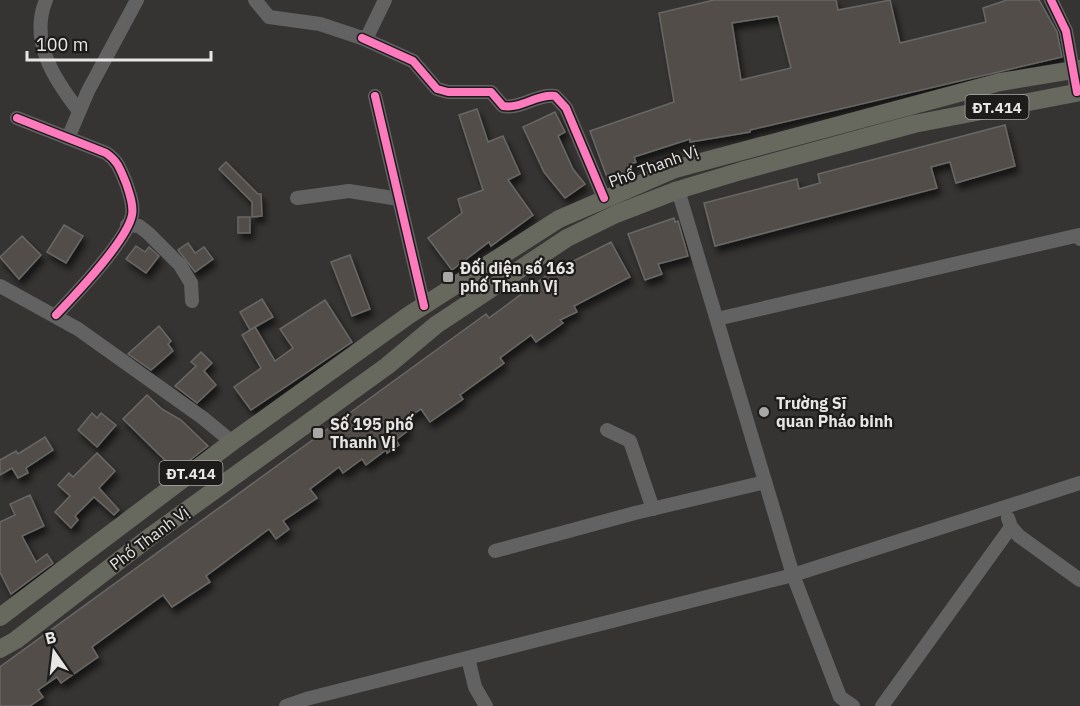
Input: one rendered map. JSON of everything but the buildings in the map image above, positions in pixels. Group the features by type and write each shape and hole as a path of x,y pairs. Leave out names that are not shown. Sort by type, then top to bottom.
{"main road":[{"name":"Phố Thanh Vị","path":"0,617 232,442 424,306 559,219 675,169 1000,82 1076,69"},
{"name":"Phố Thanh Vị","path":"0,649 16,640 152,536 387,366 436,325 567,238 616,214 678,190 914,124 1078,92"}],"street":[{"path":"46,0 38,35 58,80 79,111"},
{"path":"68,138 79,111 137,0"},
{"path":"255,0 269,17 320,24 413,61 437,89 448,93 491,92 503,106 513,108 543,95 555,96 566,108 604,198"},
{"path":"362,39 367,37 384,0"},
{"path":"1051,0 1066,30 1076,69 1078,92"},
{"path":"375,96 424,306"},
{"path":"16,118 106,153 117,161 130,194 133,214 127,225 92,276 56,315"},
{"path":"678,190 793,575 840,697 853,706"},
{"path":"297,198 349,191 399,199"},
{"path":"127,225 139,226 180,266 191,283 192,301"},
{"path":"717,319 1079,235 1080,239"},
{"path":"0,286 56,315 174,397 232,442"},
{"path":"607,430 630,441 653,508"},
{"path":"495,551 653,508 765,482"},
{"path":"286,706 793,575 1080,483"},
{"path":"1005,508 1011,527 1080,580"},
{"path":"882,706 1011,527"},
{"path":"468,658 475,687 486,706"}],"cycle path":[{"path":"1051,0 1066,31 1077,92"},
{"path":"362,38 413,61 437,89 448,92 491,92 503,106 555,96 566,108 604,198"},
{"path":"375,96 424,306"},
{"path":"17,118 106,153 120,169 132,203 132,215 121,239 56,315"}],"place":[{"name":"Đối diện số 163 phố Thanh Vị","path":"448,277"},
{"name":"Trường Sĩ quan Pháo binh","path":"764,412"},
{"name":"Số 195 phố Thanh Vị","path":"318,433"}]}
